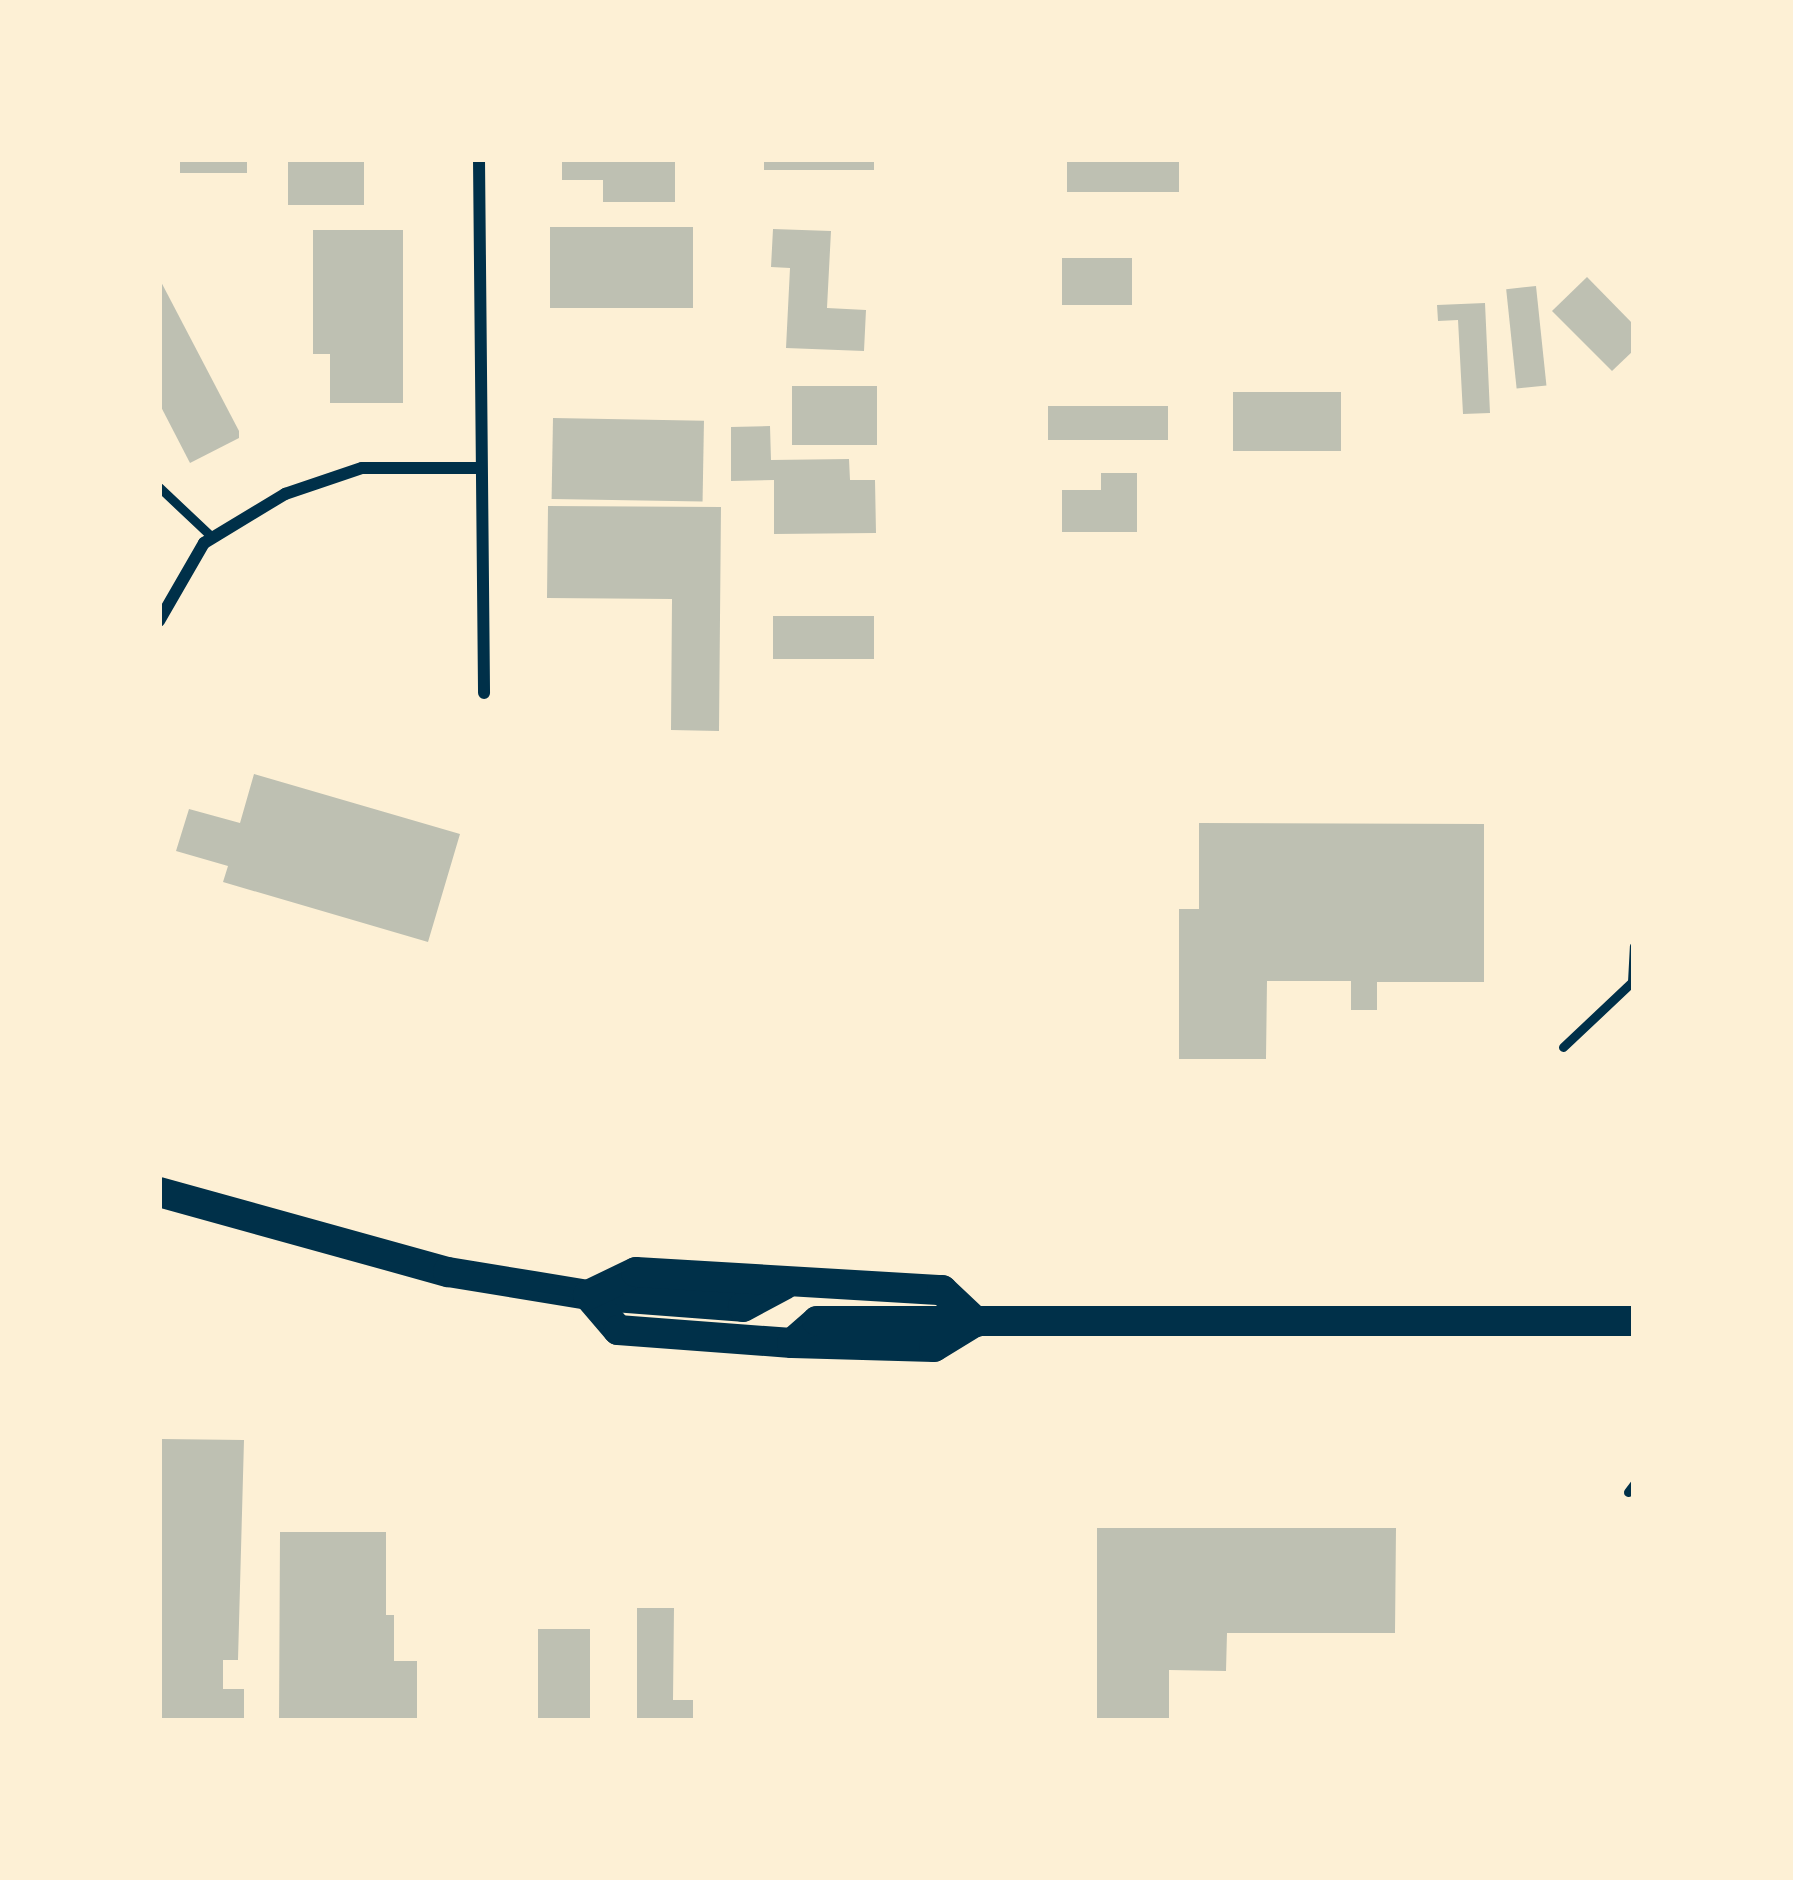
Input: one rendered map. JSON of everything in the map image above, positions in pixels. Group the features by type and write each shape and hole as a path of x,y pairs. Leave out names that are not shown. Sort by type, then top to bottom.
{"main road":[{"path":"159,1192 448,1272 588,1295 743,1307 784,1285 942,1290 976,1322"},
{"path":"588,1295 618,1330 792,1343 817,1321 1634,1321"}],"street":[{"path":"479,159 484,692"},
{"path":"159,621 204,543 286,494 362,468 480,468"}],"lane":[{"path":"159,487 213,538"},
{"path":"1563,1047 1632,982 1634,946"}],"building":[{"path":"180,159 247,159 247,173 180,173"},
{"path":"288,159 364,159 364,205 288,205"},
{"path":"562,159 675,159 675,202 603,202 603,180 562,180"},
{"path":"764,159 874,159 874,170 764,170"},
{"path":"1067,162 1179,162 1179,192 1067,192"},
{"path":"550,227 693,227 693,308 550,308"},
{"path":"773,229 831,231 827,308 866,310 864,351 786,348 790,268 771,267"},
{"path":"313,230 403,230 403,403 330,403 330,354 313,354"},
{"path":"1062,258 1132,258 1132,305 1062,305"},
{"path":"1587,277 1634,325 1634,350 1612,371 1552,311"},
{"path":"159,278 239,431 239,438 190,463 159,403"},
{"path":"1536,286 1546,385 1517,389 1506,289"},
{"path":"1485,303 1490,413 1463,414 1458,320 1438,321 1437,305"},
{"path":"792,386 877,386 877,445 792,445"},
{"path":"1233,392 1341,392 1341,451 1233,451"},
{"path":"1048,406 1168,406 1168,440 1048,440"},
{"path":"553,418 704,421 703,502 552,499"},
{"path":"770,426 771,460 849,459 850,480 875,480 876,533 774,534 774,480 731,481 731,427"},
{"path":"1101,473 1137,473 1137,532 1062,532 1062,490 1101,490"},
{"path":"548,506 721,507 719,731 671,730 672,599 547,598"},
{"path":"773,616 874,616 874,659 773,659"},
{"path":"254,774 460,834 428,942 223,882 228,866 176,851 189,809 240,823"},
{"path":"1199,823 1484,824 1484,982 1377,982 1377,1010 1351,1010 1351,981 1267,981 1266,1059 1179,1059 1179,909 1199,909"},
{"path":"162,1439 244,1440 238,1660 223,1660 223,1689 244,1689 244,1721 159,1721"},
{"path":"1097,1528 1396,1528 1395,1633 1227,1633 1226,1671 1169,1670 1169,1721 1097,1721"},
{"path":"280,1532 386,1532 386,1615 394,1615 394,1661 417,1661 417,1721 279,1721"},
{"path":"637,1608 674,1608 673,1700 693,1700 693,1721 637,1721"},
{"path":"538,1629 590,1629 590,1721 538,1721"}]}
